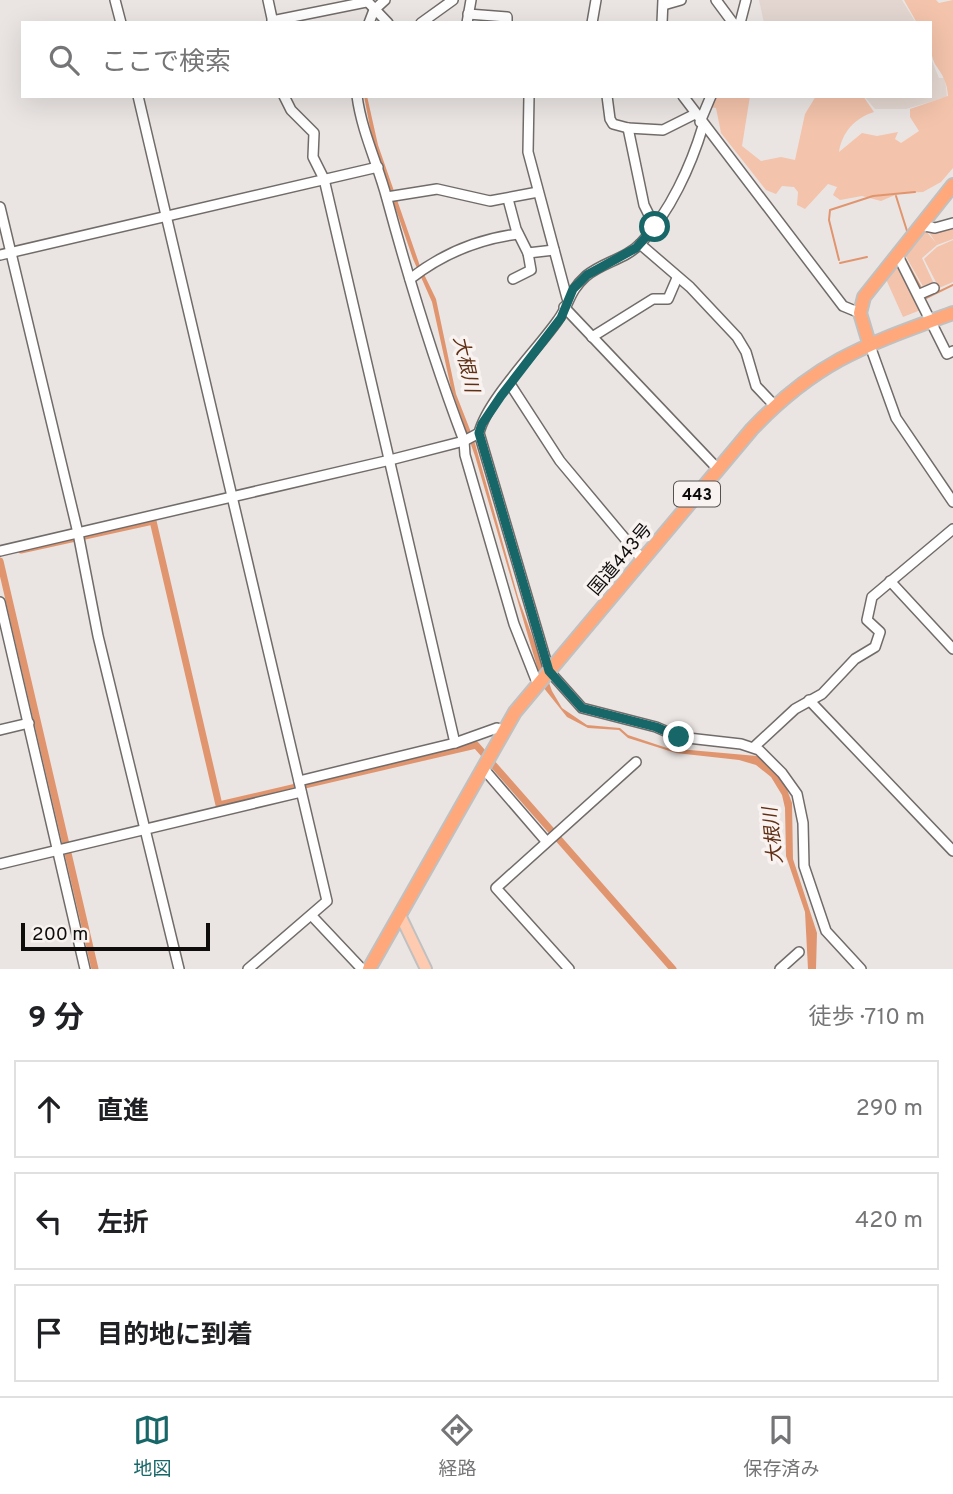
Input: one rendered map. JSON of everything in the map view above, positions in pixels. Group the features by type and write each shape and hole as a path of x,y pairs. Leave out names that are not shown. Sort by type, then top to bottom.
{"highway":[{"path":"869,343 860,313 869,289 953,185"},
{"name":"443","path":"869,343 953,313"},
{"name":"国道443号","path":"369,969 504,730 549,671 774,405 824,367 869,343"}],"main road":[{"path":"400,915 426,969"}],"street":[{"path":"115,0 120,21"},
{"path":"268,0 273,21"},
{"path":"370,21 374,10 385,0"},
{"path":"424,21 453,0"},
{"path":"471,0 468,18 507,17 507,21"},
{"path":"592,21 596,0"},
{"path":"662,21 665,2 681,0"},
{"path":"716,0 732,21"},
{"path":"726,12 727,0"},
{"path":"741,21 746,0"},
{"path":"277,21 366,1 386,21"},
{"path":"138,98 327,901 247,969"},
{"path":"285,98 291,110 314,133 313,157 324,179 455,743"},
{"path":"356,98 368,146 388,197 410,279 464,441 465,455 514,624 538,685"},
{"path":"529,98 528,152 565,302 592,337 715,466"},
{"path":"607,98 613,124 628,128 663,130 699,121"},
{"path":"684,98 699,121 843,306 860,313"},
{"path":"710,98 699,121 672,200 655,227 640,244 587,275 565,302 561,318 509,384 482,424 479,433 549,671 582,708 656,727 679,737 754,747 782,773 797,794 803,823 804,866 826,931 861,969"},
{"path":"628,128 644,205 655,227"},
{"path":"0,255 377,167"},
{"path":"388,197 437,189 490,201 538,192"},
{"path":"508,199 518,234 528,253 531,270 513,279"},
{"path":"0,207 78,533 98,636 179,969"},
{"path":"920,225 935,228 953,223"},
{"path":"410,279 464,246 491,237 518,234"},
{"path":"640,244 718,315 737,337 746,352 756,386 774,405"},
{"path":"528,253 554,250"},
{"path":"897,254 920,294 947,354 953,351"},
{"path":"592,337 653,299 668,299 677,278"},
{"path":"920,294 934,288"},
{"path":"869,343 896,418 953,502"},
{"path":"509,384 560,461 642,559"},
{"path":"3,550 390,460 464,441 479,433"},
{"path":"754,747 775,726 809,700 822,694 855,659 875,647 880,632 867,620 872,597 953,529"},
{"path":"890,581 953,649"},
{"path":"0,602 85,969"},
{"path":"809,700 953,851"},
{"path":"0,730 29,723"},
{"path":"0,864 146,830 455,743 496,728 504,730"},
{"path":"569,969 496,888 636,762"},
{"path":"483,768 546,841"},
{"path":"312,916 362,969"},
{"path":"780,969 799,953"}],"shaded area":[{"path":"759,0 902,0 915,21 764,21"},
{"path":"904,0 936,0 939,3 953,0 953,168 941,182 923,192 900,193 881,201 862,196 840,200 833,195 837,187 828,184 805,209 797,205 798,192 794,187 782,186 776,194 766,190 721,133 716,108 710,107 713,98 750,98 742,146 761,161 781,157 795,160 805,114 815,98 864,98 874,112 851,127 843,138 839,152 862,133 877,136 898,132 895,139 901,143 919,131 910,117 910,109 948,96 947,87 932,54 932,21 916,21"},
{"path":"932,61 939,78 945,78 947,97 906,109 875,109 866,98 932,98"},
{"name":"大根川","path":"364,98 367,98 378,145 420,266 436,299 456,394 474,440 518,597 552,691 562,708 587,725 620,728 628,735 667,748 757,756 771,766 785,784 792,803 793,859 817,933 816,969 808,969 805,912 786,856 785,808 782,795 771,777 756,765 739,760 676,753 628,738 619,730 588,728 567,717 543,687 475,456 451,388 432,302 413,259 373,143"},
{"path":"953,225 953,239 937,245 922,258 935,286 925,290 904,253 926,231 936,243 928,231"},
{"path":"953,240 953,282 939,288 924,259 937,247"},
{"path":"899,260 923,309 903,317 885,277"}],"waterway":[{"path":"839,260 829,220 830,210 873,196 915,192"},
{"path":"896,196 907,231"},
{"path":"910,249 904,257 922,290"},
{"path":"840,263 867,257"},
{"path":"925,296 926,298 953,285"},
{"path":"21,550 153,521 219,805 476,745 673,969"},
{"path":"0,561 95,969"}],"route":[{"path":"655,227 636,248 587,275 573,289 567,298 561,318 541,340 501,396 479,433 549,671 582,708 656,727 679,737"}]}
